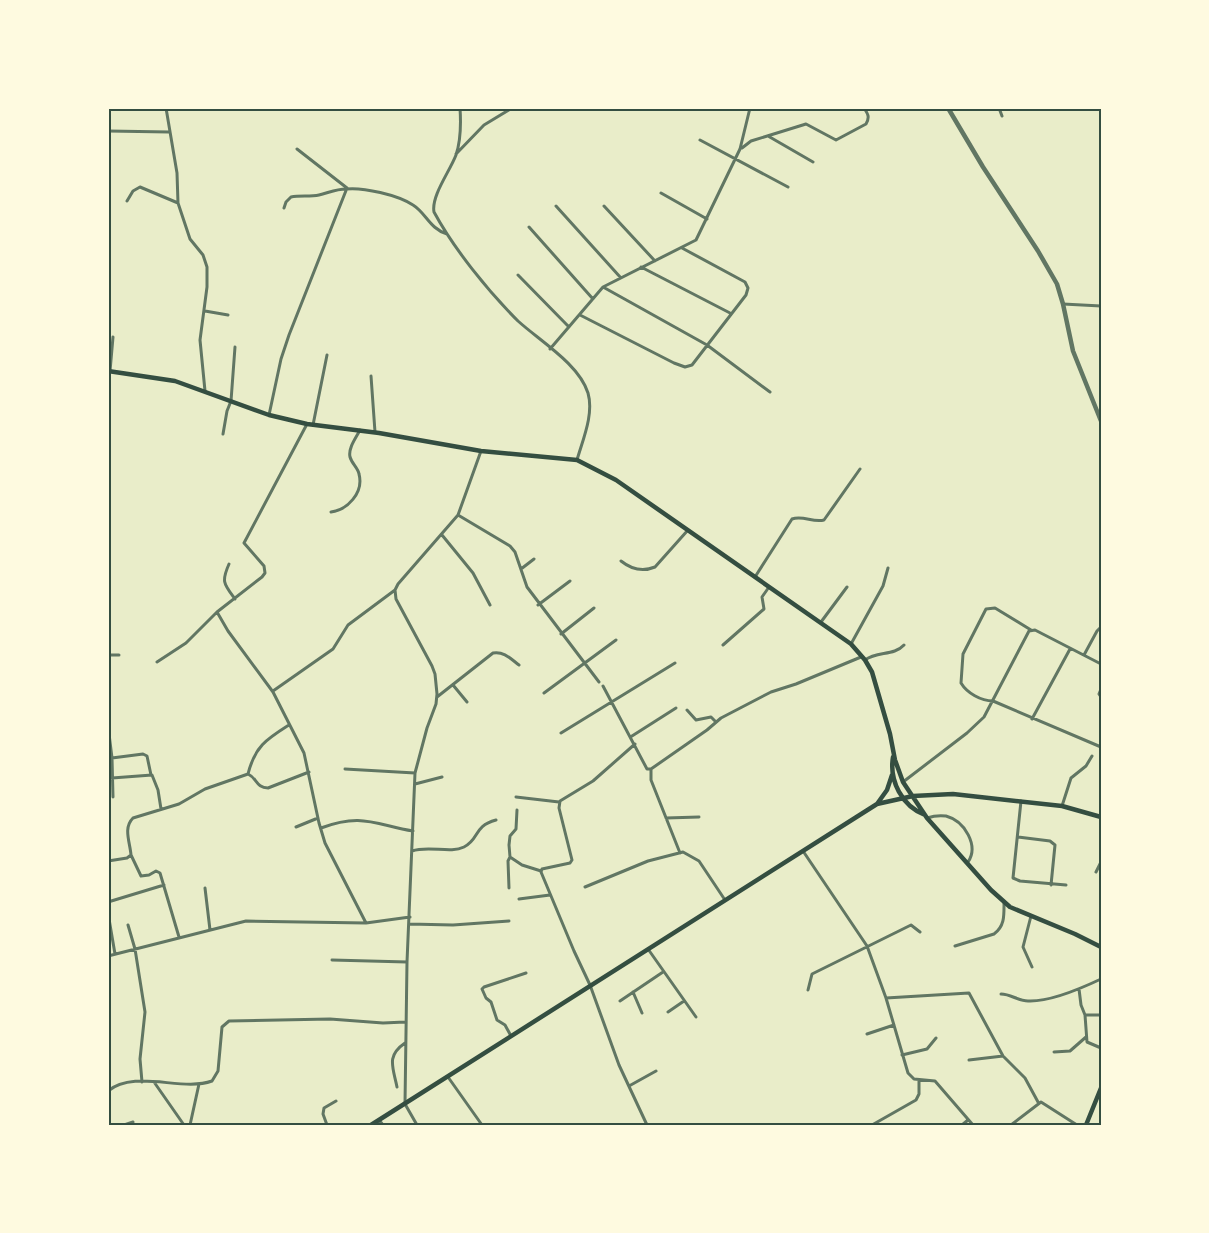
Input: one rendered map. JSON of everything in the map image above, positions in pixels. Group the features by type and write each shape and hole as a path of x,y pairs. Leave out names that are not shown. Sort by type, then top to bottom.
{"main road":[{"path":"109,371 157,378 205,391 269,415 310,424 375,432 481,452 577,460 616,480 851,644 864,658 872,672 903,782 926,817 1004,902 1016,910 1075,934 1101,948"},
{"path":"877,804 887,790 892,775 894,753"},
{"path":"892,775 902,798 926,817"},
{"path":"371,1125 381,1122 447,1076 877,804 914,796 953,794 1062,806 1101,817"},
{"path":"1086,1125 1101,1088"}],"street":[{"path":"166,108 177,173 178,203 190,239 206,260 208,274 200,340 205,391"},
{"path":"460,108 461,122 456,154 433,208 436,216 496,297 581,378 589,399 588,423 577,460"},
{"path":"456,154 484,125 512,108"},
{"path":"550,349 603,287 696,240 740,150 750,108"},
{"path":"740,150 751,141 766,135 806,124 836,140 867,124 869,120 864,108"},
{"path":"948,108 982,167 1053,276 1063,304 1073,351 1101,421"},
{"path":"999,108 1002,116"},
{"path":"108,131 169,132"},
{"path":"766,135 813,162"},
{"path":"700,140 788,187"},
{"path":"297,149 347,189"},
{"path":"127,201 133,191 140,187 178,203"},
{"path":"284,208 291,197 318,196 347,189 363,189 414,205 431,225 440,232 449,234"},
{"path":"269,415 281,359 289,335 347,189"},
{"path":"662,193 707,219"},
{"path":"556,206 621,278"},
{"path":"604,206 655,261"},
{"path":"529,227 593,299"},
{"path":"580,315 685,367 692,365 746,295 748,288 745,282 682,248"},
{"path":"641,267 731,313"},
{"path":"518,275 569,327"},
{"path":"603,287 706,345 770,392"},
{"path":"1063,304 1101,306"},
{"path":"205,311 228,315"},
{"path":"109,371 112,337"},
{"path":"223,434 231,401 235,347"},
{"path":"157,662 186,643 226,604 236,599 265,573 264,566 244,543 310,424 327,355"},
{"path":"371,376 375,432"},
{"path":"331,513 348,507 358,489 360,476 350,456 360,430"},
{"path":"273,692 333,649 348,625 395,590 458,515 481,452"},
{"path":"756,577 792,519 803,517 815,521 824,520 860,469"},
{"path":"458,515 510,546 515,552 527,587 538,605 599,682"},
{"path":"621,561 631,568 655,567 688,530"},
{"path":"442,535 473,573 490,605"},
{"path":"521,569 534,559"},
{"path":"230,564 224,576 224,582 236,599"},
{"path":"851,644 883,586 888,568"},
{"path":"538,605 570,581"},
{"path":"820,622 848,586"},
{"path":"723,645 764,609 762,597 769,587"},
{"path":"395,590 396,599 432,666 437,685 437,697 415,772 405,1022 405,1104 417,1125"},
{"path":"1101,664 990,607 986,609 968,642 961,666 961,683 966,690 978,697 986,701 993,701 1101,747"},
{"path":"561,634 594,608"},
{"path":"218,612 228,631 273,692 304,753 325,843 366,923"},
{"path":"1084,655 1096,631 1101,627"},
{"path":"903,782 977,725 984,717 1031,630"},
{"path":"544,693 616,640"},
{"path":"651,769 716,722 771,692 872,655 896,651 904,645"},
{"path":"1032,719 1070,649"},
{"path":"437,697 496,652 506,655 519,665"},
{"path":"108,656 119,655"},
{"path":"561,733 675,663"},
{"path":"453,686 467,702"},
{"path":"603,686 647,768 651,769"},
{"path":"1101,689 1099,694 1101,697"},
{"path":"631,737 676,708"},
{"path":"687,710 696,720 707,716 716,722"},
{"path":"248,774 253,755 266,739 290,725"},
{"path":"108,726 113,797"},
{"path":"516,796 559,802 592,781 635,744"},
{"path":"112,758 143,754 147,756 158,790 161,809"},
{"path":"1062,806 1071,778 1086,766 1092,756"},
{"path":"345,769 415,772"},
{"path":"651,769 651,778 680,853"},
{"path":"248,774 262,788 268,788 309,772"},
{"path":"179,937 158,871 141,876 131,855 129,821 134,817 179,804 206,789 248,774"},
{"path":"112,778 152,775"},
{"path":"415,784 442,777"},
{"path":"1020,801 1013,878 1020,881 1066,885"},
{"path":"510,857 522,865 541,871 570,863 572,860 559,802"},
{"path":"508,888 507,861 510,857 508,845 510,836 516,829 517,810"},
{"path":"926,817 944,816 956,821 964,829 973,847 973,853 967,863"},
{"path":"666,818 699,817"},
{"path":"296,827 318,818"},
{"path":"321,829 336,823 360,819 413,831"},
{"path":"412,851 423,847 463,848 469,844 483,825 496,820"},
{"path":"1018,837 1050,841 1056,845 1051,885"},
{"path":"802,850 867,946 886,998 908,1073 914,1079 935,1081 973,1125"},
{"path":"585,886 648,861 687,853 696,858 725,900"},
{"path":"108,861 131,855"},
{"path":"1096,872 1101,862"},
{"path":"541,871 590,985 610,1043 647,1125"},
{"path":"108,902 164,885"},
{"path":"205,888 210,930"},
{"path":"519,899 550,896"},
{"path":"955,946 994,934 999,930 1003,922 1004,902"},
{"path":"108,912 115,954"},
{"path":"1031,916 1023,947 1032,967"},
{"path":"108,956 257,920 366,923 410,917"},
{"path":"410,924 453,925 510,921"},
{"path":"128,925 135,949 145,1012 140,1059 142,1082"},
{"path":"808,990 812,975 867,946 911,925 920,932"},
{"path":"648,949 696,1017"},
{"path":"332,960 407,962"},
{"path":"620,1001 663,972"},
{"path":"511,1036 505,1025 497,1020 491,1002 486,998 482,989 526,973"},
{"path":"1001,994 1029,1001 1079,990 1101,979"},
{"path":"1079,990 1085,1015 1086,1036 1089,1043 1101,1048"},
{"path":"633,992 642,1013"},
{"path":"886,998 969,993 1003,1056 1025,1078 1038,1102"},
{"path":"668,1012 684,1001"},
{"path":"1085,1015 1101,1015"},
{"path":"108,1091 118,1086 142,1082 209,1083 216,1078 222,1027 229,1021 330,1019 383,1023 405,1022"},
{"path":"867,1034 894,1024"},
{"path":"1054,1052 1070,1051 1086,1036"},
{"path":"902,1055 927,1049 936,1038"},
{"path":"397,1087 392,1056 405,1043"},
{"path":"969,1060 1003,1056"},
{"path":"629,1086 656,1071"},
{"path":"447,1076 482,1125"},
{"path":"872,1125 916,1100 919,1094 919,1080"},
{"path":"154,1082 184,1125"},
{"path":"189,1125 199,1084"},
{"path":"327,1125 324,1108 336,1101"},
{"path":"1011,1125 1038,1102 1044,1102 1077,1125"},
{"path":"962,1125 968,1120"},
{"path":"124,1125 133,1122"}]}
